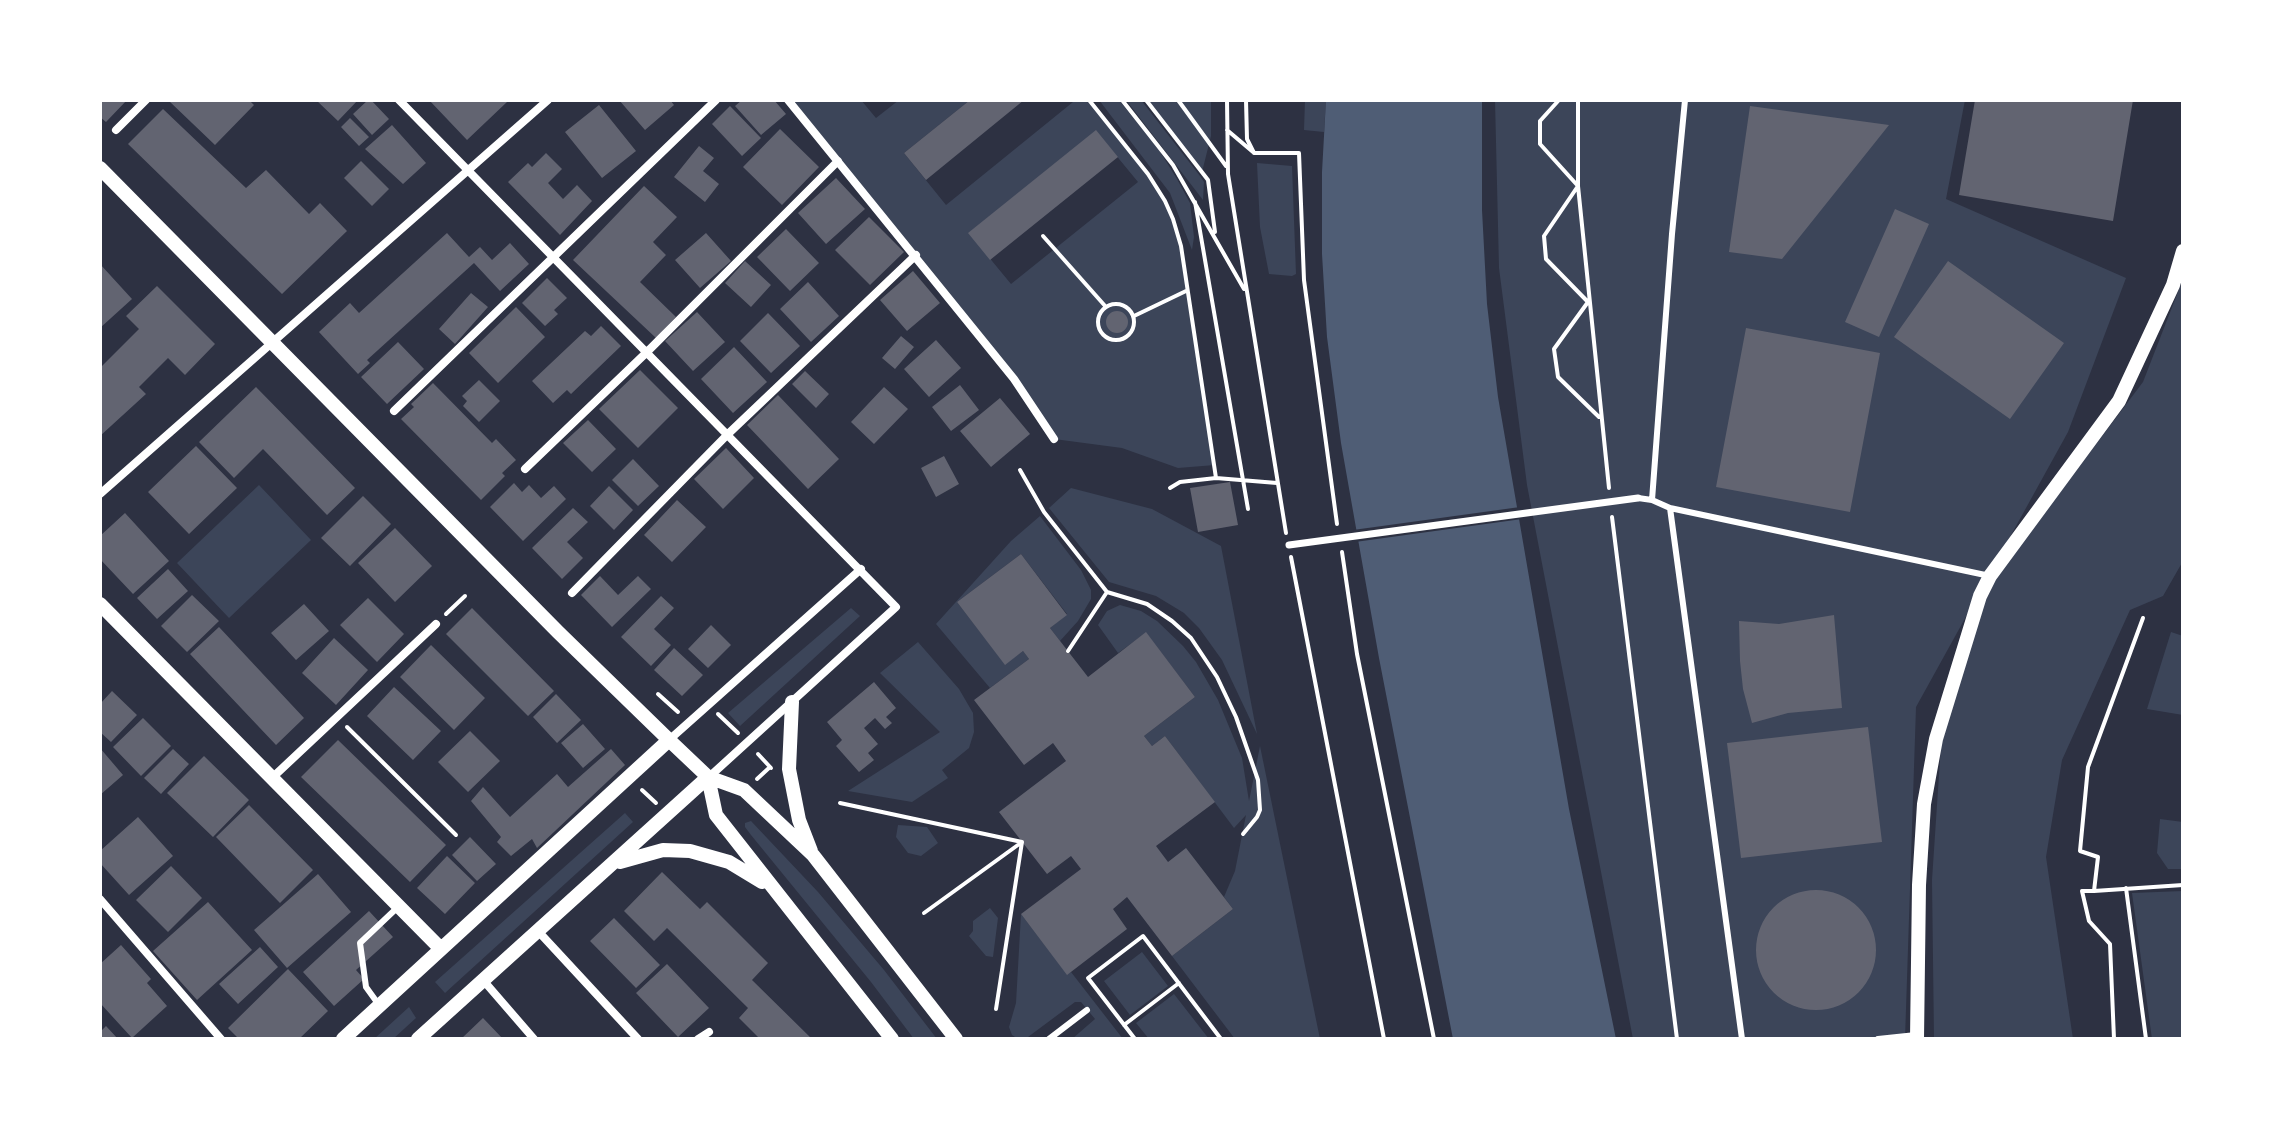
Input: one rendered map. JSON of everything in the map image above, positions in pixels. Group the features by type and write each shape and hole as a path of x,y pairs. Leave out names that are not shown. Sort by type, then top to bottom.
{"street":[{"path":"116,130 146,100"},
{"path":"399,100 896,607 418,1039"},
{"path":"100,494 548,100"},
{"path":"394,411 716,100"},
{"path":"788,100 1014,379 1054,439"},
{"path":"525,469 838,161"},
{"path":"100,168 669,740 708,777 744,790 813,855 956,1039"},
{"path":"1916,1037 1924,804 1942,717 1980,596 1990,576 2119,401 2173,285 2183,251"},
{"path":"572,593 728,434 916,255"},
{"path":"1289,545 1638,498"},
{"path":"343,1039 861,569"},
{"path":"100,604 441,949"},
{"path":"273,777 436,624"},
{"path":"792,702 788,751 791,783 799,820 813,855"},
{"path":"708,777 716,815 892,1039"},
{"path":"608,866 641,854 663,850 690,851 729,862 771,888"},
{"path":"100,899 221,1039"},
{"path":"537,930 638,1039"},
{"path":"483,980 534,1039"},
{"path":"698,1039 709,1032"}],"lane":[{"path":"1652,500 1685,100"},
{"path":"1638,498 1670,508 1990,576"},
{"path":"1670,508 1742,1039"},
{"path":"380,1005 366,987 360,943 399,906"},
{"path":"1049,1039 1087,1010"},
{"path":"1878,1039 1916,1037"}],"path":[{"path":"1089,100 1148,174 1165,201 1181,246 1216,478"},
{"path":"1122,100 1173,165 1246,293"},
{"path":"1146,100 1208,180 1216,236"},
{"path":"1178,100 1227,167"},
{"path":"1227,100 1227,167 1277,483 1384,1039"},
{"path":"1559,100 1540,121 1540,144 1578,186"},
{"path":"1578,100 1578,186 1609,491"},
{"path":"1227,130 1254,153"},
{"path":"1578,186 1544,236 1546,259 1588,302"},
{"path":"1195,202 1248,509"},
{"path":"1043,236 1106,307"},
{"path":"1134,316 1186,291"},
{"path":"1588,302 1554,349 1558,377 1601,419"},
{"path":"1120,304 1129,308 1134,316 1130,335 1111,339 1103,335 1099,318 1106,307 1120,304"},
{"path":"1020,470 1044,512 1107,592 1147,604 1172,621 1191,638 1217,677 1236,717 1258,780 1260,810 1243,834"},
{"path":"1170,488 1180,482 1216,478 1277,483"},
{"path":"1611,506 1677,1039"},
{"path":"1068,651 1107,592"},
{"path":"436,624 465,596"},
{"path":"2094,891 2098,857 2080,851 2088,767 2143,618"},
{"path":"658,694 677,712 698,693 770,767 791,783"},
{"path":"337,717 456,835"},
{"path":"840,803 1022,842"},
{"path":"924,913 1022,842"},
{"path":"996,1009 1022,842"},
{"path":"2114,1039 2110,944 2089,921 2082,891 2183,885"},
{"path":"2126,888 2146,1039"},
{"path":"1135,1039 1088,978 1143,936 1221,1039"},
{"path":"1124,1025 1179,983"}],"shaded area":[{"path":"788,100 861,100 876,118 899,100 970,100 904,153 946,205 1072,100 1089,100 1148,174 1165,201 1181,246 1215,465 1178,468 1122,448 1054,439 1039,415","holes":["1096,131 1138,182 1011,284 969,233"]},
{"path":"1099,100 1119,100 1159,150 1177,179 1190,203 1194,237 1192,250 1170,193"},
{"path":"1126,100 1141,100 1200,176 1204,182 1203,200"},
{"path":"1146,100 1211,100 1211,136 1202,172"},
{"path":"1305,100 1326,100 1324,132 1304,130"},
{"path":"1326,100 1482,100 1482,210 1487,304 1498,397 1569,809 1616,1039 1453,1039 1341,443 1327,337 1322,254"},
{"path":"1495,100 1965,100 1946,199 2126,278 2068,432 1916,707 1905,1039 1633,1039 1527,485 1499,268"},
{"path":"1257,163 1292,166 1296,274 1292,276 1269,274 1260,227"},
{"path":"2183,279 2183,561 2163,596 2130,610 2062,760 2046,857 2073,1039 1934,1039 1932,880 1941,745 1990,576 2054,500 2143,382"},
{"path":"259,485 311,540 229,618 177,563"},
{"path":"1071,488 1152,509 1221,546 1257,734 1222,660 1199,628 1184,613 1156,596 1109,582 1049,508"},
{"path":"1040,516 1081,570 1091,590 1091,599 1078,621 1060,641 1050,628 1067,614 1021,554 957,602 1005,664 1023,651 1029,659 990,688 936,624 1011,541"},
{"path":"1120,605 1141,611 1157,621 1196,662 1218,700 1242,758 1249,801 1260,746 1320,1039 1235,1039 1172,956 1233,909 1224,897 1235,871 1246,815 1234,828 1165,736 1152,746 1144,736 1195,697 1146,633 1118,653 1098,625 1107,611"},
{"path":"851,608 860,616 740,726 728,713"},
{"path":"2171,632 2183,636 2183,715 2147,709"},
{"path":"918,642 959,689 973,713 974,732 969,748 942,770 948,778 912,802 848,791 940,732 880,673"},
{"path":"625,813 633,822 445,993 435,982"},
{"path":"2160,819 2183,822 2183,869 2168,869 2157,853"},
{"path":"751,821 818,892 937,1039 914,1039 745,827 745,823"},
{"path":"898,825 927,827 938,843 921,856 908,853 896,837"},
{"path":"2183,891 2183,1039 2152,1039 2132,893"},
{"path":"990,908 998,918 993,957 986,956 969,936 973,931 973,921"},
{"path":"1021,914 1123,1039 1072,1039 1095,1019 1081,1002 1075,1002 1028,1037 1018,1039 1012,1035 1009,1027 1016,1003"},
{"path":"1142,952 1168,986 1130,1015 1104,981"},
{"path":"1174,994 1209,1039 1149,1039 1136,1023"},
{"path":"409,1007 416,1018 393,1039 374,1039"}],"pier":[{"path":"1520,507 1522,519 1355,542 1353,530"}],"building":[{"path":"100,100 127,100 106,122 100,117"},
{"path":"171,100 249,100 254,105 215,145"},
{"path":"316,100 358,100 338,121"},
{"path":"368,100 389,119 372,135 353,114"},
{"path":"429,100 505,100 507,102 467,140"},
{"path":"619,100 670,100 674,105 645,130"},
{"path":"742,100 774,100 786,114 761,135 735,106"},
{"path":"970,100 1024,100 926,180 904,153"},
{"path":"1975,100 2133,100 2113,221 1959,195"},
{"path":"599,105 636,151 602,178 565,132"},
{"path":"730,106 761,138 742,156 712,124"},
{"path":"1750,106 1889,125 1782,259 1729,252"},
{"path":"163,109 246,188 266,170 309,214 320,203 347,231 282,294 128,144"},
{"path":"350,118 369,137 359,146 341,127"},
{"path":"392,125 426,163 403,184 365,149"},
{"path":"780,129 819,167 782,205 743,167"},
{"path":"1096,130 1118,157 990,260 968,233"},
{"path":"699,146 714,158 703,171 719,184 705,202 674,177"},
{"path":"546,153 562,169 548,183 563,199 577,185 592,201 560,235 508,182 528,163 532,167"},
{"path":"361,161 389,189 372,206 344,178"},
{"path":"836,178 865,209 826,244 798,213"},
{"path":"644,186 677,217 653,242 666,255 640,282 676,317 656,338 573,260"},
{"path":"1895,209 1929,224 1879,337 1845,322"},
{"path":"869,217 904,252 870,285 835,250"},
{"path":"786,229 819,263 790,291 757,257"},
{"path":"447,233 469,257 480,247 492,260 510,243 529,264 500,291 474,263 367,360 370,363 358,374 319,332 350,303 359,313"},
{"path":"706,233 731,261 700,288 675,260"},
{"path":"745,261 771,285 751,307 725,283"},
{"path":"1948,261 2064,343 2010,419 1894,337"},
{"path":"100,264 132,299 100,328"},
{"path":"913,271 940,303 907,331 880,300"},
{"path":"547,278 567,298 554,310 558,314 545,326 522,303"},
{"path":"808,282 839,316 811,342 780,309"},
{"path":"157,286 215,344 185,375 168,358 139,387 146,394 100,436 100,368 139,329 126,316"},
{"path":"471,293 488,307 455,344 439,329"},
{"path":"516,307 545,337 498,383 469,353"},
{"path":"1117,311 1125,314 1128,322 1125,330 1117,333 1109,330 1106,322 1109,314"},
{"path":"697,312 725,342 693,371 665,341"},
{"path":"768,313 800,346 771,373 740,341"},
{"path":"601,326 621,346 571,394 567,390 553,403 532,381 585,331 591,336"},
{"path":"1746,328 1880,353 1850,512 1716,487"},
{"path":"901,336 914,347 895,369 882,358"},
{"path":"936,340 961,368 929,397 904,369"},
{"path":"398,342 424,369 387,404 361,377"},
{"path":"734,347 767,382 733,413 701,379"},
{"path":"640,370 678,408 638,448 599,409"},
{"path":"805,371 829,394 816,408 792,384"},
{"path":"479,380 500,401 479,422 463,406 467,401 462,396"},
{"path":"433,383 492,443 496,439 516,460 481,500 401,419 414,407 411,404"},
{"path":"960,385 979,410 951,431 932,407"},
{"path":"256,387 355,488 327,515 263,449 234,478 199,442"},
{"path":"884,387 908,409 874,444 851,422"},
{"path":"778,395 839,459 808,489 747,425"},
{"path":"1000,398 1030,434 991,467 960,431"},
{"path":"588,420 616,449 592,472 563,443"},
{"path":"196,446 237,488 189,534 148,492"},
{"path":"726,448 754,478 723,509 694,479"},
{"path":"944,456 959,484 936,497 921,468"},
{"path":"633,459 659,486 638,506 612,480"},
{"path":"1230,482 1238,525 1198,532 1190,488"},
{"path":"514,483 522,492 529,485 541,498 554,486 566,499 523,541 490,507"},
{"path":"609,486 633,510 614,530 590,506"},
{"path":"363,496 391,524 350,566 321,538"},
{"path":"677,500 706,527 672,562 644,535"},
{"path":"573,508 588,522 567,542 583,558 562,579 532,548"},
{"path":"125,513 169,561 133,594 100,559 100,536"},
{"path":"395,528 432,566 395,602 358,563"},
{"path":"1021,554 1067,615 1050,628 1088,677 1146,632 1195,697 1144,736 1152,746 1165,736 1215,802 1156,846 1168,862 1186,848 1233,909 1172,956 1127,897 1113,909 1127,929 1067,975 1021,914 1081,869 1071,856 1047,874 999,812 1066,761 1053,743 1024,765 974,700 1029,659 1023,651 1005,665 957,602"},
{"path":"168,569 188,591 157,619 137,598"},
{"path":"600,576 618,595 638,576 651,589 612,627 581,595"},
{"path":"192,595 219,621 187,652 161,626"},
{"path":"661,596 674,608 654,629 671,645 651,666 621,637"},
{"path":"368,598 404,634 377,662 340,625"},
{"path":"304,604 329,631 296,660 271,633"},
{"path":"472,608 554,691 528,716 446,634"},
{"path":"1834,615 1842,708 1788,713 1752,723 1743,689 1739,621 1779,624"},
{"path":"711,625 731,645 708,668 688,649"},
{"path":"219,627 304,718 276,745 190,654"},
{"path":"334,638 368,670 336,705 302,673"},
{"path":"431,645 485,698 454,730 400,677"},
{"path":"674,648 703,675 682,696 654,670"},
{"path":"874,682 896,708 886,717 892,723 885,729 875,718 864,728 878,744 868,753 874,760 859,772 836,746 842,740 827,722"},
{"path":"394,687 441,731 413,760 367,716"},
{"path":"112,691 137,715 111,742 100,732 100,704"},
{"path":"556,694 581,720 557,743 533,717"},
{"path":"143,718 171,746 141,776 113,747"},
{"path":"583,724 605,749 583,768 561,743"},
{"path":"1868,727 1882,842 1741,858 1727,743"},
{"path":"470,731 500,761 468,792 438,762"},
{"path":"338,740 446,845 410,882 301,777"},
{"path":"100,748 123,775 100,795"},
{"path":"173,749 189,764 161,794 144,778"},
{"path":"611,749 625,765 537,848 532,839 511,856 497,842 501,837 471,801 483,787 510,817 557,774 568,787"},
{"path":"204,756 249,800 213,837 167,793"},
{"path":"249,805 313,870 280,903 216,837"},
{"path":"138,817 173,856 129,895 100,863 100,851"},
{"path":"470,837 496,864 477,881 452,855"},
{"path":"447,856 475,883 445,914 417,888"},
{"path":"171,866 202,898 168,932 136,900"},
{"path":"662,872 700,909 707,902 768,963 752,980 812,1039 760,1039 739,1018 748,1008 667,928 654,941 624,911"},
{"path":"318,874 351,912 287,968 254,930"},
{"path":"1816,890 1839,895 1858,908 1871,927 1876,950 1871,973 1858,992 1839,1005 1816,1010 1793,1005 1774,992 1761,973 1756,950 1761,927 1774,908 1793,895"},
{"path":"208,902 252,950 197,1000 153,951"},
{"path":"369,911 393,937 356,970 364,979 334,1006 303,972"},
{"path":"614,918 660,965 636,988 590,941"},
{"path":"121,945 151,979 147,983 167,1006 132,1038 100,1003 100,964"},
{"path":"260,947 278,967 238,1004 219,984"},
{"path":"667,964 709,1008 678,1037 636,993"},
{"path":"288,969 328,1011 299,1039 239,1039 228,1028"},
{"path":"483,1018 503,1039 461,1039"},
{"path":"106,1026 118,1039 100,1039 100,1032"}]}
